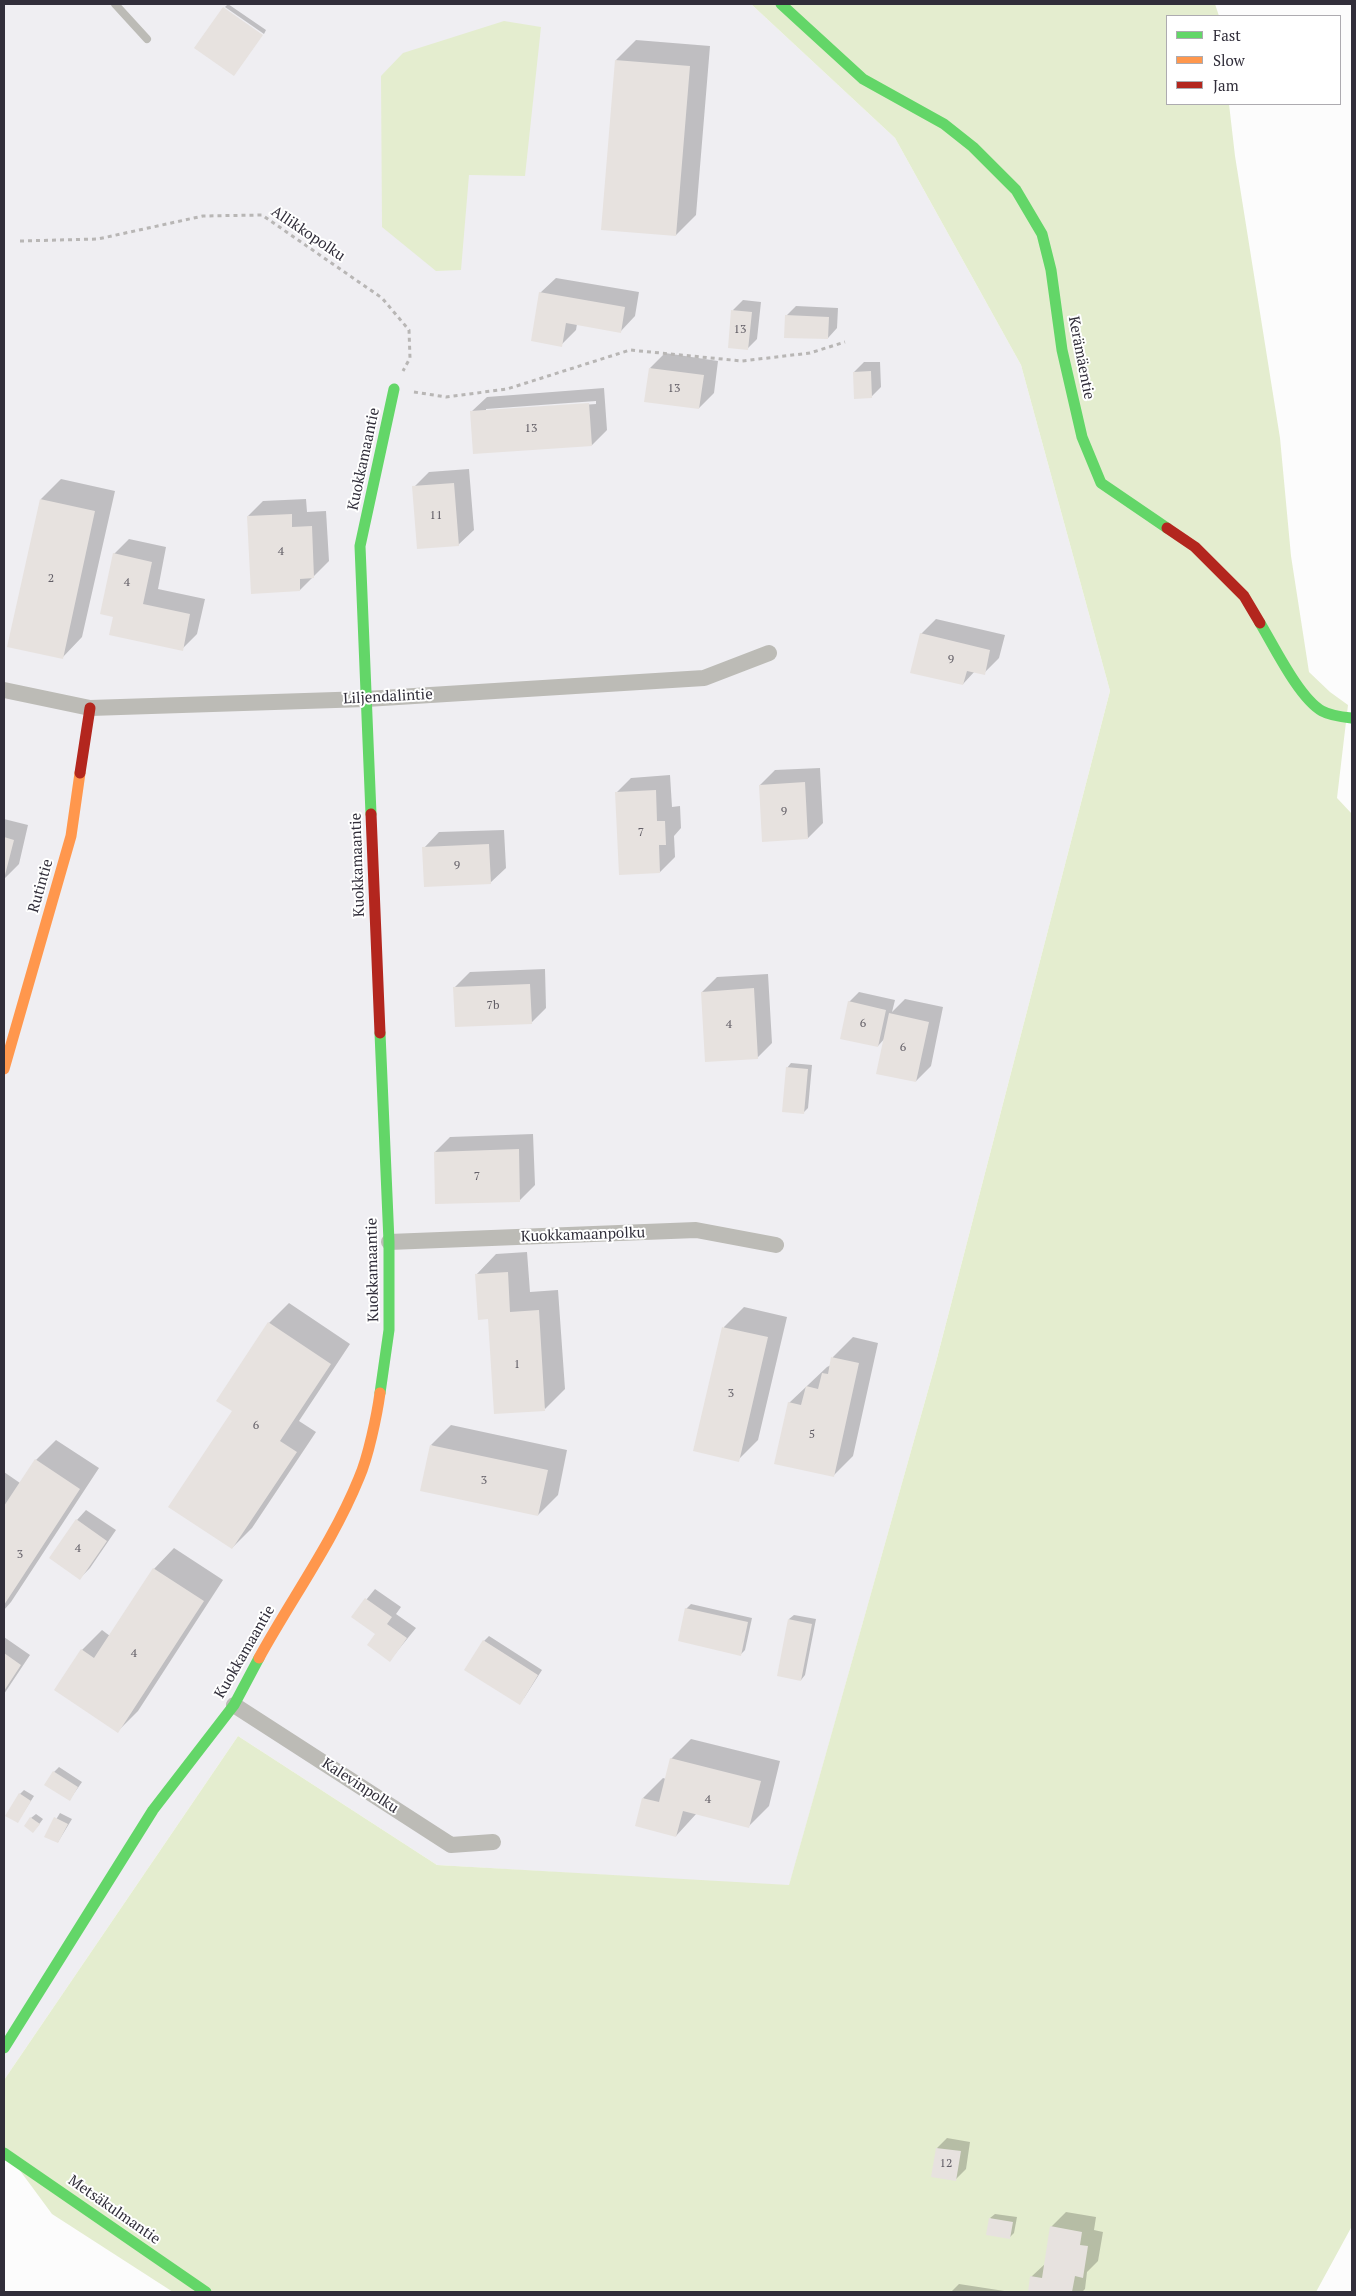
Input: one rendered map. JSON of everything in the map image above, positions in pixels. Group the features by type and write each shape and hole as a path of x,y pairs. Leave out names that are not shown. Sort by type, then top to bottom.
{"street":[{"name":"Kerämäentie","path":"781,4 863,79 944,124 973,147 1016,190 1042,234 1051,270 1062,350 1082,437 1101,483 1195,547 1244,596 1285,665 1308,698 1322,711 1340,717 1352,718"},
{"name":"Kuokkamaantie","path":"4,2048 153,1810 234,1704 280,1620 321,1555 360,1477 379,1401 389,1330 389,1242 360,546 394,389"},
{"name":"Liljendalintie","path":"4,690 90,708 366,699 704,678 769,653"},
{"name":"Rutintie","path":"4,1069 71,836 90,708"},
{"name":"Kuokkamaanpolku","path":"389,1242 696,1230 776,1245"},
{"name":"Kalevinpolku","path":"234,1704 451,1845 493,1842"},
{"name":"Metsäkulmantie","path":"4,2153 206,2292"}],"lane":[{"path":"115,4 147,39"}],"path":[{"name":"Allikkopolku","path":"20,241 98,239 203,216 262,215 382,298 410,330 410,358 394,389"},
{"path":"394,389 446,397 507,389 630,350 742,361 810,353 846,342"}],"shaded area":[{"path":"4,4 751,4 895,138 1021,365 1110,691 936,1362 789,1886 437,1865 238,1736 4,2080"}],"green space":[{"path":"751,4 1215,4 1219,15 1166,15 1166,105 1229,105 1235,156 1280,438 1291,556 1309,672 1330,692 1348,705 1337,798 1352,814 1352,2226 1316,2292 173,2292 52,2214 4,2149 4,2080 238,1736 437,1865 789,1885 936,1362 1110,691 1021,365 895,138"},
{"path":"504,21 541,27 525,176 469,175 461,270 436,271 382,227 381,76 403,53"}],"building":[{"path":"223,7 263,35 234,76 194,48"},
{"path":"615,60 690,66 676,236 601,230"},
{"path":"539,292 625,307 621,333 566,323 562,347 531,341"},
{"path":"731,310 752,312 748,350 728,348"},
{"path":"785,315 829,317 828,339 784,338"},
{"path":"649,368 704,375 699,409 644,402"},
{"path":"871,371 872,398 854,399 853,372"},
{"path":"589,403 592,446 473,454 470,411"},
{"path":"454,483 459,546 417,549 412,486"},
{"path":"40,499 95,511 63,659 7,647"},
{"path":"292,514 292,527 312,526 314,578 300,579 300,591 251,594 247,516"},
{"path":"113,553 152,562 143,604 190,614 183,651 109,635 113,617 100,614"},
{"path":"920,633 990,650 985,675 967,671 963,685 910,673"},
{"path":"805,782 808,839 762,842 759,785"},
{"path":"656,790 657,821 665,821 666,845 659,845 660,873 619,875 615,792"},
{"path":"4,837 14,840 4,879"},
{"path":"489,844 491,884 424,887 422,847"},
{"path":"530,984 532,1024 455,1027 453,987"},
{"path":"754,988 758,1059 705,1062 701,992"},
{"path":"848,1001 886,1010 878,1047 840,1039"},
{"path":"889,1013 929,1022 916,1082 876,1074"},
{"path":"786,1067 808,1069 804,1114 782,1112"},
{"path":"519,1149 520,1202 435,1204 434,1152"},
{"path":"508,1272 510,1312 539,1310 545,1411 494,1414 488,1319 478,1320 475,1274"},
{"path":"268,1322 331,1364 280,1441 297,1452 232,1549 168,1507 232,1411 216,1401"},
{"path":"722,1327 768,1337 739,1462 693,1451"},
{"path":"831,1357 859,1363 834,1477 774,1464 788,1402 801,1405 806,1386 818,1389 822,1373 828,1374"},
{"path":"430,1445 548,1470 538,1516 420,1491"},
{"path":"35,1459 80,1489 4,1605 4,1506"},
{"path":"76,1519 107,1541 80,1580 49,1558"},
{"path":"153,1568 204,1601 118,1733 54,1690 81,1649 94,1658"},
{"path":"365,1598 392,1617 387,1624 407,1638 390,1662 367,1645 375,1634 351,1617"},
{"path":"685,1608 748,1622 741,1656 678,1641"},
{"path":"788,1619 812,1624 801,1681 777,1676"},
{"path":"483,1640 538,1675 520,1705 464,1670"},
{"path":"4,1653 21,1665 4,1691"},
{"path":"670,1758 761,1781 749,1828 683,1811 676,1837 635,1826 642,1798 659,1802"},
{"path":"53,1771 78,1787 70,1801 44,1785"},
{"path":"19,1793 31,1801 18,1823 5,1816"},
{"path":"30,1817 40,1824 33,1833 24,1826"},
{"path":"54,1817 68,1824 58,1843 44,1837"},
{"path":"936,2148 961,2151 956,2181 931,2177"},
{"path":"989,2218 1013,2222 1010,2239 986,2235"},
{"path":"1050,2226 1082,2232 1080,2245 1088,2246 1083,2278 1075,2276 1072,2292 1028,2292 1030,2276 1042,2278"}],"traffic: fast":[{"path":"781,4 863,79 944,124 973,147 1016,190 1042,234 1051,270 1062,350 1082,437 1101,483 1167,528"},
{"path":"371,814 360,546 394,389"},
{"path":"1260,623 1296,684 1313,704 1329,714 1352,718"},
{"path":"380,1033 389,1242 389,1330 380,1393"},
{"path":"4,2048 153,1810 234,1705 259,1658"},
{"path":"4,2153 206,2292"}],"traffic: slow":[{"path":"4,1069 71,836 80,773"},
{"path":"259,1658 325,1547 349,1502 366,1459 380,1393"}],"traffic: jam":[{"path":"1167,528 1195,547 1244,596 1260,623"},
{"path":"80,773 90,708"},
{"path":"371,814 380,1033"}]}
